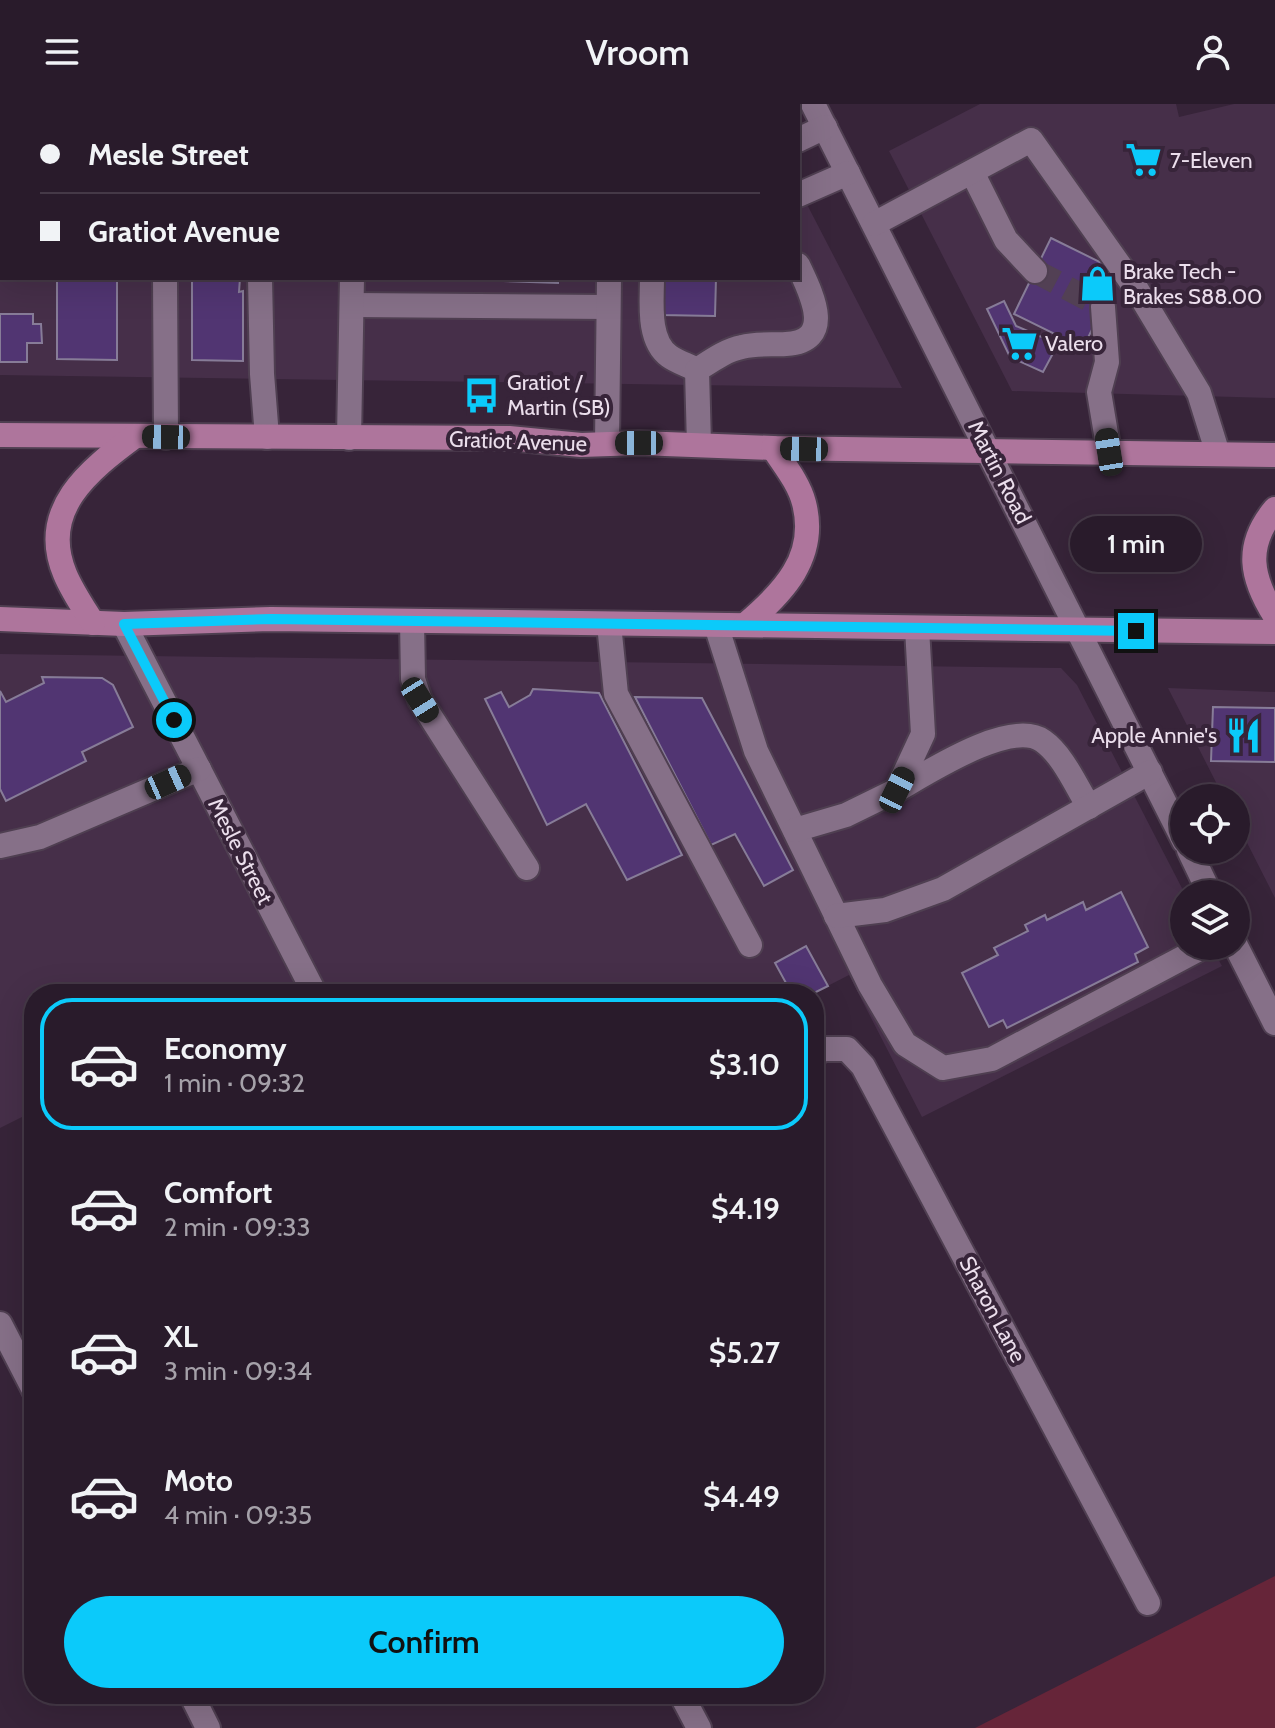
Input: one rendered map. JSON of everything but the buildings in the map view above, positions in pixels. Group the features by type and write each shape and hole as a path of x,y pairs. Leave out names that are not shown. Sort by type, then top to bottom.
{"main road":[{"name":"Gratiot Avenue","path":"0,435 509,438 581,445 1275,455"},
{"path":"93,623 64,572 57,548 58,524 80,483 102,461 135,436"},
{"path":"745,625 770,605 790,581 802,558 806,530 804,502 773,448"},
{"path":"1275,509 1256,542 1254,568 1262,596 1275,616"},
{"path":"0,619 124,624 271,619 1275,632"}],"street":[{"name":"Martin Road","path":"813,104 1170,813"},
{"path":"800,139 825,127"},
{"path":"874,224 1031,140 1137,290 1192,380 1218,454"},
{"path":"972,172 1006,240 1035,271"},
{"path":"800,194 848,173"},
{"path":"697,370 739,347 800,342 812,333 817,323 816,309 800,270"},
{"path":"165,280 166,437"},
{"path":"260,280 267,437"},
{"path":"349,438 352,280"},
{"path":"607,443 609,280"},
{"path":"652,280 652,307 658,344 667,355 697,370"},
{"path":"352,305 608,307"},
{"path":"1103,307 1107,362 1099,392 1109,452"},
{"path":"697,370 699,445"},
{"path":"412,621 413,679 420,700 527,868"},
{"name":"Mesle Street","path":"124,624 310,984"},
{"path":"609,624 616,694 750,945"},
{"path":"716,625 756,751 870,985 905,1044 943,1068 992,1059 1179,960"},
{"path":"897,790 923,734 917,628"},
{"path":"795,830 846,815 991,742 1023,734 1043,740 1089,807"},
{"path":"0,846 40,837 199,769"},
{"path":"836,916 885,910 943,889 1150,772"},
{"path":"1243,960 1275,1023"},
{"name":"Sharon Lane","path":"824,1049 847,1049 869,1077 1148,1603"},
{"path":"0,1324 24,1371"},
{"path":"196,1704 208,1728"},
{"path":"686,1704 699,1728"}],"shaded area":[{"path":"980,104 1176,104 1179,117 1234,104 1275,104 1275,398 1012,391 889,151"},
{"path":"800,191 902,388 0,375 0,280 800,280"},
{"path":"0,654 1061,668 1077,685 1178,880 1170,880 1170,960 1219,960 1222,966 922,1117 849,975 824,988 824,984 24,984 24,1116 0,1128"},
{"path":"1168,688 1275,692 1275,898 1250,849 1250,784 1217,784"},
{"path":"1275,1576 1275,1728 975,1728"}],"tunnel":[{"path":"1035,271 1103,307"}],"place":[{"name":"7-Eleven","path":"1144,160"},
{"name":"Brake Tech - Brakes S88.00","path":"1097,284"},
{"name":"Valero","path":"1019,343"},
{"name":"Gratiot / Martin (SB)","path":"481,395"},
{"name":"Apple Annie's","path":"1243,735"}],"route":[{"path":"174,720 124,624 271,619 1136,631"}]}
